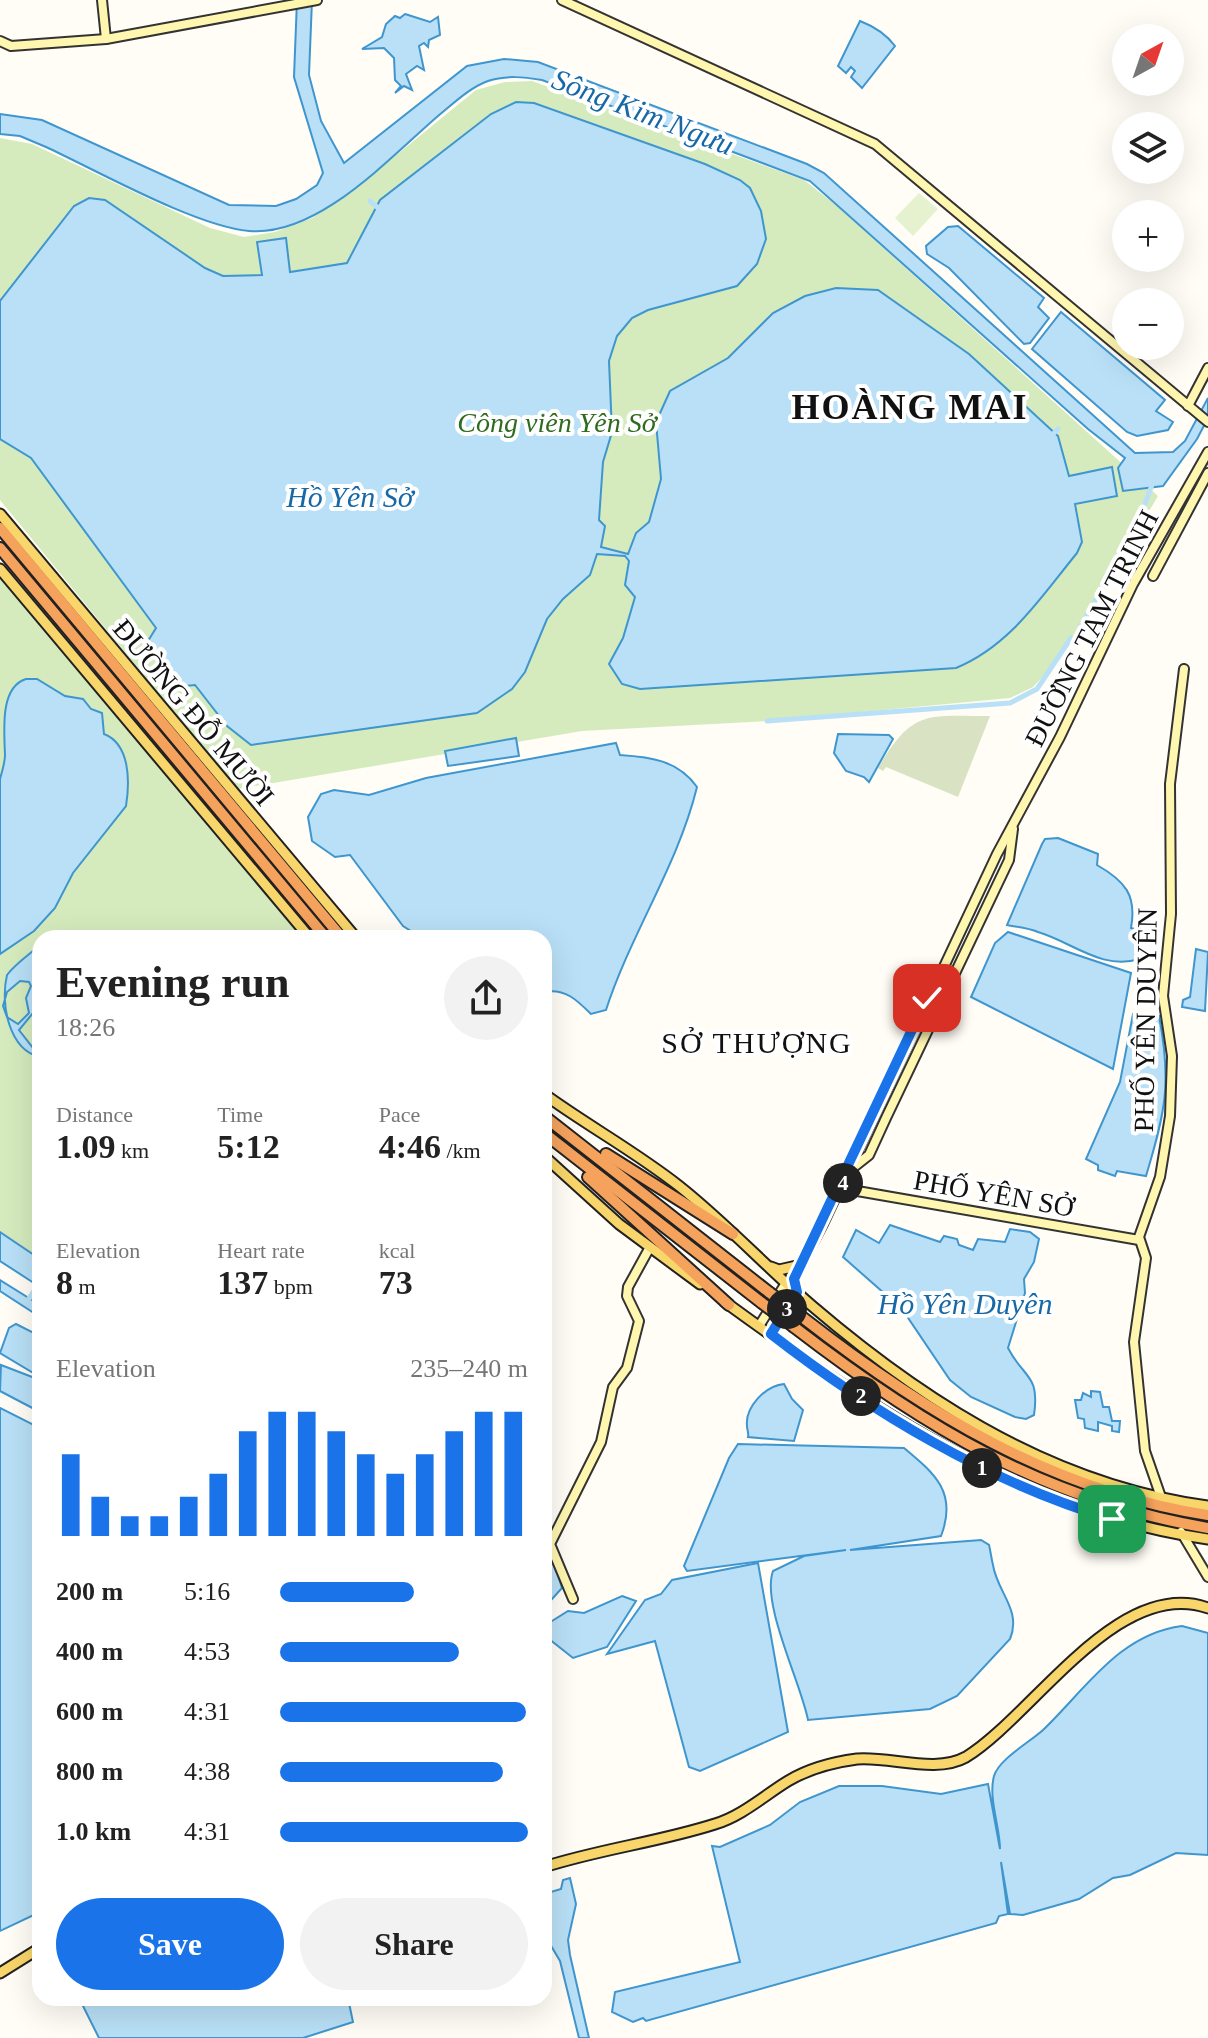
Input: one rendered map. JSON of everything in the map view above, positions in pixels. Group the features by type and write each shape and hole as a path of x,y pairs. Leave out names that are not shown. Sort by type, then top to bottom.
{"highway":[{"path":"0,528 335,930"},
{"path":"0,548 319,930"},
{"path":"552,1121 733,1234"},
{"path":"556,1124 770,1293 901,1391 1004,1451 1078,1483 1138,1501 1208,1515"},
{"path":"552,1139 762,1303 894,1401 1009,1468 1101,1503 1208,1528"},
{"path":"552,1141 641,1228 729,1305"}],"main road":[{"path":"102,0 106,39"},
{"path":"0,45 106,39 317,0"},
{"path":"562,0 875,144 1208,422"},
{"path":"1191,408 1208,368"},
{"name":"ĐƯỜNG TAM TRINH","path":"759,1326 801,1265 1014,824 1147,560 1208,452"},
{"name":"ĐƯỜNG TAM TRINH","path":"1153,576 1208,473"},
{"name":"ĐƯỜNG ĐỖ MƯỜI","path":"0,514 349,930"},
{"path":"1147,560 1158,566"},
{"name":"ĐƯỜNG ĐỖ MƯỜI","path":"0,569 303,930"},
{"name":"PHỐ YÊN DUYÊN","path":"1163,1501 1145,1451 1134,1342 1146,1258 1139,1240 1160,1177 1170,1116 1172,1056 1163,1000 1171,914 1172,758 1184,669"},
{"name":"ĐƯỜNG TAM TRINH","path":"848,1171 869,1155 1009,860 1014,824"},
{"path":"552,1099 679,1186 790,1281 797,1292 950,1411 1026,1452 1076,1472 1163,1501 1208,1506"},
{"path":"874,1112 886,1118"},
{"path":"552,1163 650,1247 829,1376 1006,1480 1089,1512 1208,1539"},
{"name":"PHỐ YÊN SỞ","path":"840,1188 1139,1240"},
{"path":"552,1540 599,1446 606,1429 613,1387 627,1368 639,1321 627,1296 628,1287 650,1247"},
{"path":"771,1267 779,1270 801,1265"},
{"path":"771,1334 797,1292"},
{"path":"1182,1534 1208,1577"},
{"path":"552,1549 573,1599"},
{"path":"552,1865 716,1824 789,1780 828,1766 858,1759 943,1763 961,1760 1018,1717 1082,1648 1101,1634 1166,1604 1188,1603 1208,1608"},
{"path":"0,1973 32,1953"}],"green space":[{"name":"Hồ Yên Sở","path":"532,81 804,180 837,206 1158,496 1062,656 1033,687 1010,698 767,721 582,731 237,789 0,500 0,138 32,144 210,228 244,237 275,232 312,218 356,188 476,90 505,82"},
{"path":"919,193 938,209 913,236 895,218"},
{"path":"0,575 296,930 32,930 32,1254 0,1233"},
{"path":"990,716 958,797 886,767 883,771 878,768 901,735 923,720"}],"water":[{"name":"Sông Kim Ngưu","path":"297,0 312,0 309,75 321,121 344,163 467,66 504,59 538,62 824,173 1135,453 1173,452 1185,441 1208,398 1208,418 1197,439 1163,486 1123,491 1118,468 1125,458 1088,429 810,181 542,80 502,78 474,88 351,192 301,221 275,230 249,231 202,219 20,136 0,134 0,114 42,120 229,205 276,206 296,199 317,185 323,173 294,77"},
{"path":"405,14 430,22 438,17 440,35 429,40 428,47 424,43 419,46 424,70 417,66 406,74 412,90 404,86 395,93 401,86 395,80 394,58 384,48 362,49 382,37 386,24 395,16 400,18"},
{"path":"860,21 879,31 895,46 862,88 851,77 855,71 851,67 846,73 838,66"},
{"name":"Hồ Yên Sở","path":"516,102 534,103 705,164 750,188 761,211 766,239 757,264 737,286 648,310 632,318 617,336 609,361 612,432 603,462 599,520 605,526 601,547 628,554 636,533 649,522 661,479 656,422 670,391 728,358 773,313 805,296 836,288 878,290 969,354 1058,436 1069,476 1112,467 1117,496 1075,504 1082,542 1077,553 1009,634 975,659 956,668 640,689 622,684 609,664 623,638 635,597 625,585 629,561 625,556 597,554 590,575 563,599 547,619 525,672 512,689 477,713 251,745 227,726 195,685 185,686 170,669 162,672 156,666 161,658 148,641 156,628 31,458 0,439 0,301 74,206 89,198 105,200 205,268 223,276 262,275 257,242 286,238 290,272 347,263 380,200 491,114"},
{"path":"958,226 1044,298 1038,307 1049,318 1030,343 1024,344 949,268 927,254 926,246 948,227"},
{"path":"1061,312 1112,355 1112,360 1118,360 1165,400 1156,411 1173,422 1168,430 1137,436 1127,432 1032,349"},
{"path":"37,679 65,696 83,699 91,709 102,713 104,734 119,746 126,764 127,796 126,806 73,873 55,908 35,930 0,954 0,779 5,758 5,710 18,683"},
{"path":"838,734 889,735 893,739 869,782 846,771 834,753"},
{"path":"516,738 519,756 448,766 445,751"},
{"path":"616,743 620,755 663,762 681,771 697,787 678,844 606,1010 591,1014 576,1000 552,991 552,930 409,930 403,926 350,855 335,857 312,841 308,817 321,794 334,790 369,795 426,778"},
{"path":"1058,838 1098,854 1097,865 1127,890 1132,906 1131,928 1142,931 1139,959 1126,962 1100,958 1051,937 1007,925 1042,844 1045,839"},
{"path":"1008,932 1131,973 1113,1069 971,997 995,943"},
{"path":"1196,949 1208,952 1205,1011 1182,1007 1183,1000 1190,997"},
{"path":"32,952 32,1014 19,1030 32,1047 32,1054 14,1036 8,1017 18,1024 29,1013 26,998 31,986 29,982 20,981 7,992 5,999 7,975"},
{"path":"1133,1014 1159,1016 1165,1060 1164,1098 1146,1176 1117,1171 1115,1176 1098,1170 1098,1165 1086,1159 1120,1082"},
{"name":"Hồ Yên Duyên","path":"890,1225 940,1242 944,1236 957,1239 959,1245 973,1250 978,1239 1005,1242 1010,1229 1030,1232 1039,1239 1034,1262 1024,1279 1025,1293 1008,1348 1033,1384 1034,1415 1026,1419 1015,1417 971,1397 950,1380 902,1309 843,1257 856,1230 879,1243"},
{"path":"0,1232 32,1254 32,1282 0,1261"},
{"path":"0,1280 32,1300 32,1312 0,1291"},
{"path":"16,1324 32,1332 32,1372 0,1353 9,1328"},
{"path":"1,1365 32,1377 32,1408 0,1391"},
{"path":"784,1384 803,1410 794,1441 748,1437 747,1419 753,1405 763,1393"},
{"path":"1091,1391 1100,1392 1103,1407 1109,1407 1112,1421 1120,1421 1119,1432 1112,1431 1112,1426 1098,1422 1098,1431 1085,1428 1084,1419 1078,1418 1075,1400 1081,1400 1083,1393 1091,1397"},
{"path":"0,1408 32,1424 32,1916 0,1931"},
{"path":"738,1444 904,1448 933,1475 945,1495 946,1521 941,1536 850,1550 981,1540 989,1545 995,1575 1011,1610 1013,1629 1010,1639 957,1696 930,1709 808,1720 772,1603 773,1571 804,1556 846,1550 687,1571 684,1566 729,1458"},
{"path":"552,1560 554,1562 562,1588 552,1599"},
{"path":"758,1563 788,1732 700,1771 689,1767 655,1641 607,1654 645,1600 661,1594 672,1580"},
{"path":"622,1596 636,1601 607,1647 573,1658 552,1641 552,1621 568,1611 584,1613"},
{"path":"1182,1626 1208,1633 1208,1855 1176,1853 1130,1875 1113,1878 1079,1899 1023,1915 1010,1914 1001,1862 1008,1914 999,1916 996,1923 646,2021 643,2018 633,2022 612,2012 615,1992 740,1962 712,1846 720,1847 770,1825 800,1802 839,1786 882,1786 941,1794 988,1784 1000,1849 993,1785 994,1776 1002,1763 1043,1730 1121,1652 1160,1631"},
{"path":"570,1878 576,1904 568,1940 589,2038 579,2038 560,1961 552,1948 552,1892 561,1889 563,1880"},
{"path":"83,2006 350,2006 353,2022 303,2038 99,2038"}],"waterway":[{"path":"370,201 377,207"},
{"path":"1054,433 1058,429"},
{"path":"1080,627 1134,534 1153,482"},
{"path":"767,721 1010,703 1037,689 1071,638"},
{"path":"26,1303 32,1294"}],"district":[{"name":"HOÀNG MAI","path":"910,406"},
{"name":"SỞ THƯỢNG","path":"757,1043"}],"route":[{"path":"927,998 823,1224 794,1279 797,1292 771,1334 829,1376 968,1461 1048,1499 1112,1519"}],"park label":[{"name":"Công viên Yên Sở","path":"557,422"}]}
